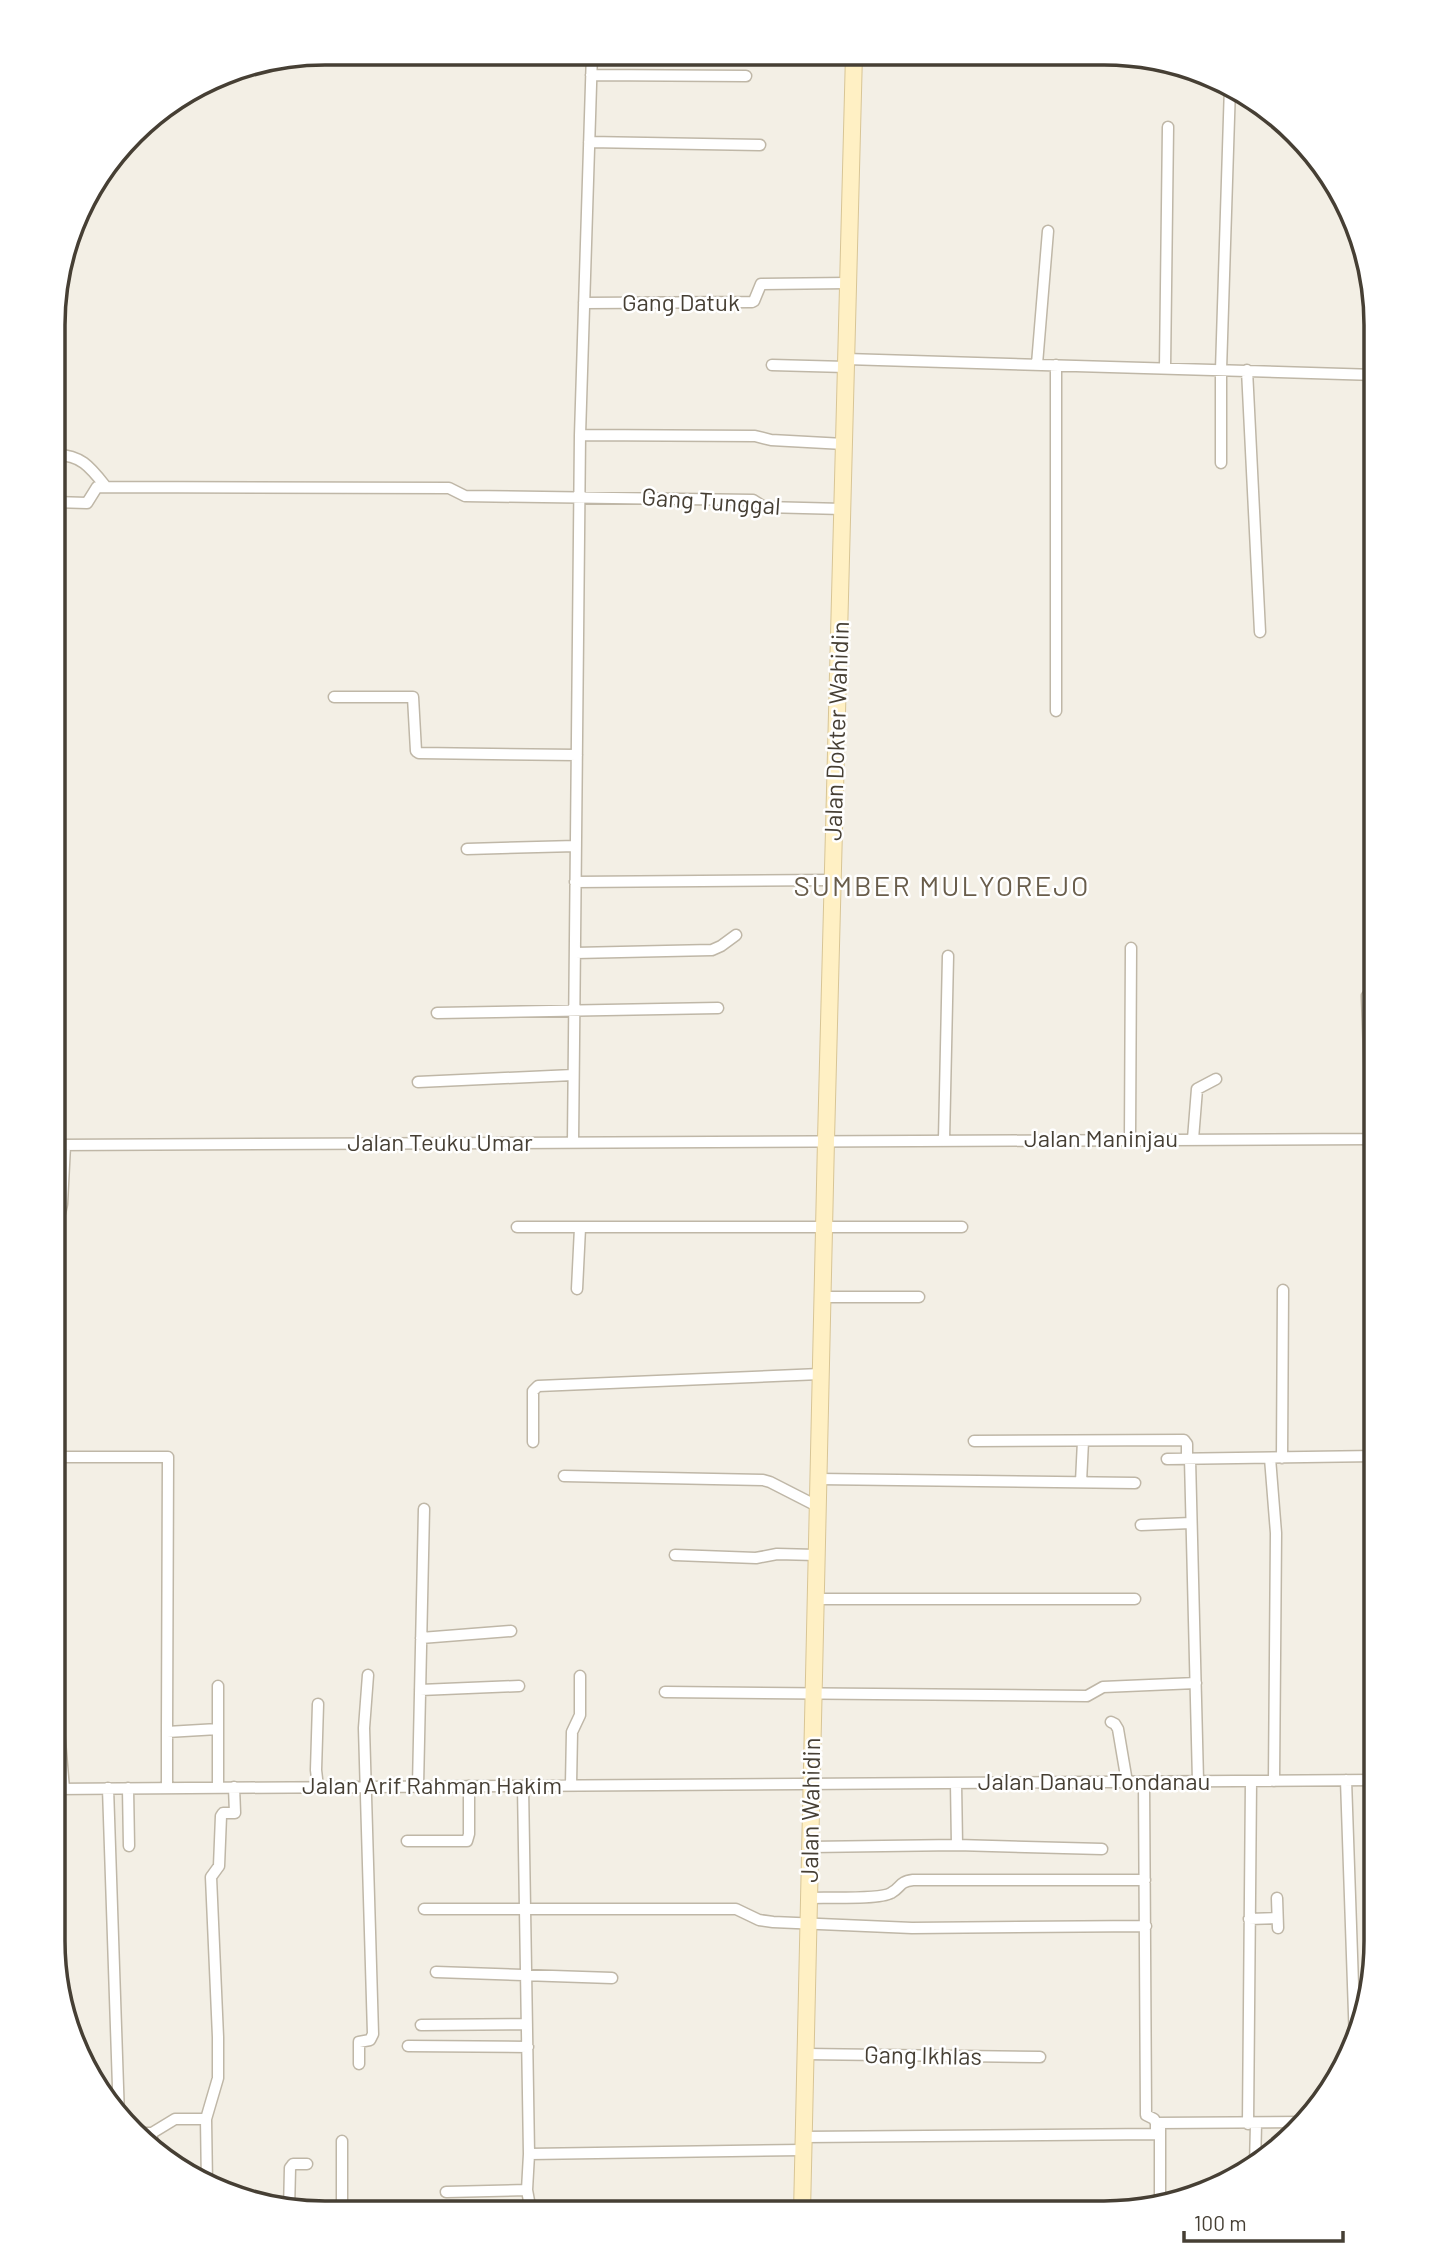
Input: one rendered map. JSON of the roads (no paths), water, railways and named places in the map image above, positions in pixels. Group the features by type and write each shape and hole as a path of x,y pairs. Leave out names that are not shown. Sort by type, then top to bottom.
{"street":[{"path":"573,1142 580,435 591,65"},
{"name":"Jalan Dokter Wahidin","path":"820,1408 855,65"},
{"path":"591,75 746,76"},
{"path":"1222,463 1221,370 1230,98"},
{"path":"1165,368 1168,127"},
{"path":"589,142 760,145"},
{"path":"1037,365 1048,231"},
{"name":"Gang Datuk","path":"584,303 751,303 761,284 848,283"},
{"path":"772,365 1056,365 1364,374"},
{"path":"1056,365 1056,711"},
{"path":"1247,370 1260,632"},
{"path":"580,435 755,436 771,440 844,444"},
{"path":"65,456 82,459 106,488"},
{"path":"65,502 87,503 95,489 106,488"},
{"name":"Gang Tunggal","path":"106,488 449,488 465,496 753,500 764,507 842,509"},
{"path":"334,697 413,697 416,751 419,753 577,755"},
{"path":"467,849 576,846"},
{"path":"575,882 833,880"},
{"path":"575,953 712,950 736,934"},
{"path":"1130,1139 1131,948"},
{"path":"944,1140 948,956"},
{"path":"437,1013 718,1008"},
{"path":"418,1082 573,1075"},
{"path":"1193,1139 1197,1089 1216,1079"},
{"name":"Jalan Maninjau","path":"826,1140 1364,1139"},
{"name":"Jalan Teuku Umar","path":"65,1145 826,1140"},
{"path":"517,1227 962,1227"},
{"path":"577,1289 580,1228"},
{"path":"1282,1458 1283,1290"},
{"path":"822,1297 919,1297"},
{"path":"533,1442 533,1391 538,1386 820,1374"},
{"name":"Jalan Wahidin","path":"802,2201 820,1408"},
{"path":"974,1441 1184,1440 1187,1444 1198,1781"},
{"path":"1081,1482 1083,1441"},
{"path":"1167,1459 1364,1456"},
{"path":"65,1457 168,1457 167,1788"},
{"path":"1270,1458 1276,1533 1274,1781"},
{"path":"564,1476 763,1480 817,1506"},
{"path":"818,1479 1135,1483"},
{"path":"418,1786 424,1509"},
{"path":"1140,1525 1191,1523"},
{"path":"675,1555 756,1558 777,1554 816,1555"},
{"path":"815,1599 1135,1599"},
{"path":"421,1638 511,1631"},
{"path":"359,2064 359,2042 370,2040 373,2034 364,1728 368,1675"},
{"path":"571,1785 572,1732 580,1715 580,1676"},
{"path":"665,1692 1087,1696 1103,1687 1196,1682"},
{"path":"218,1686 218,1788"},
{"path":"420,1690 519,1686"},
{"path":"318,1704 318,1787"},
{"path":"1111,1722 1118,1729 1127,1782"},
{"path":"167,1732 218,1729"},
{"path":"1346,1780 1354,2012"},
{"name":"Jalan Danau Tondanau","path":"811,1784 1364,1780"},
{"path":"1251,1781 1249,1919 1254,2154"},
{"path":"1144,1782 1146,2115 1158,2123 1290,2123"},
{"path":"956,1783 957,1845"},
{"name":"Jalan Arif Rahman Hakim","path":"65,1789 811,1784"},
{"path":"407,1841 467,1841 468,1786"},
{"path":"523,1786 529,2201"},
{"path":"207,2172 206,2119 218,2078 211,1877 219,1866 221,1816 223,1813 235,1813 234,1787"},
{"path":"108,1788 118,2101"},
{"path":"128,1788 129,1846"},
{"path":"810,1847 957,1845 1102,1849"},
{"path":"809,1898 891,1894 902,1882 913,1880 1144,1880"},
{"path":"1249,1919 1277,1923 1277,1898"},
{"path":"424,1909 736,1909 759,1920 912,1928 1146,1926"},
{"path":"436,1972 612,1978"},
{"path":"421,2025 527,2024"},
{"path":"408,2046 528,2047"},
{"name":"Gang Ikhlas","path":"805,2054 1040,2057"},
{"path":"152,2133 174,2119 206,2119"},
{"path":"529,2154 803,2143 1156,2134 1158,2123"},
{"path":"1158,2123 1160,2195"},
{"path":"342,2141 342,2201"},
{"path":"289,2199 290,2168 293,2164 307,2164"},
{"path":"446,2192 527,2190"}],"district":[{"name":"SUMBER MULYOREJO","path":"942,886"}]}
